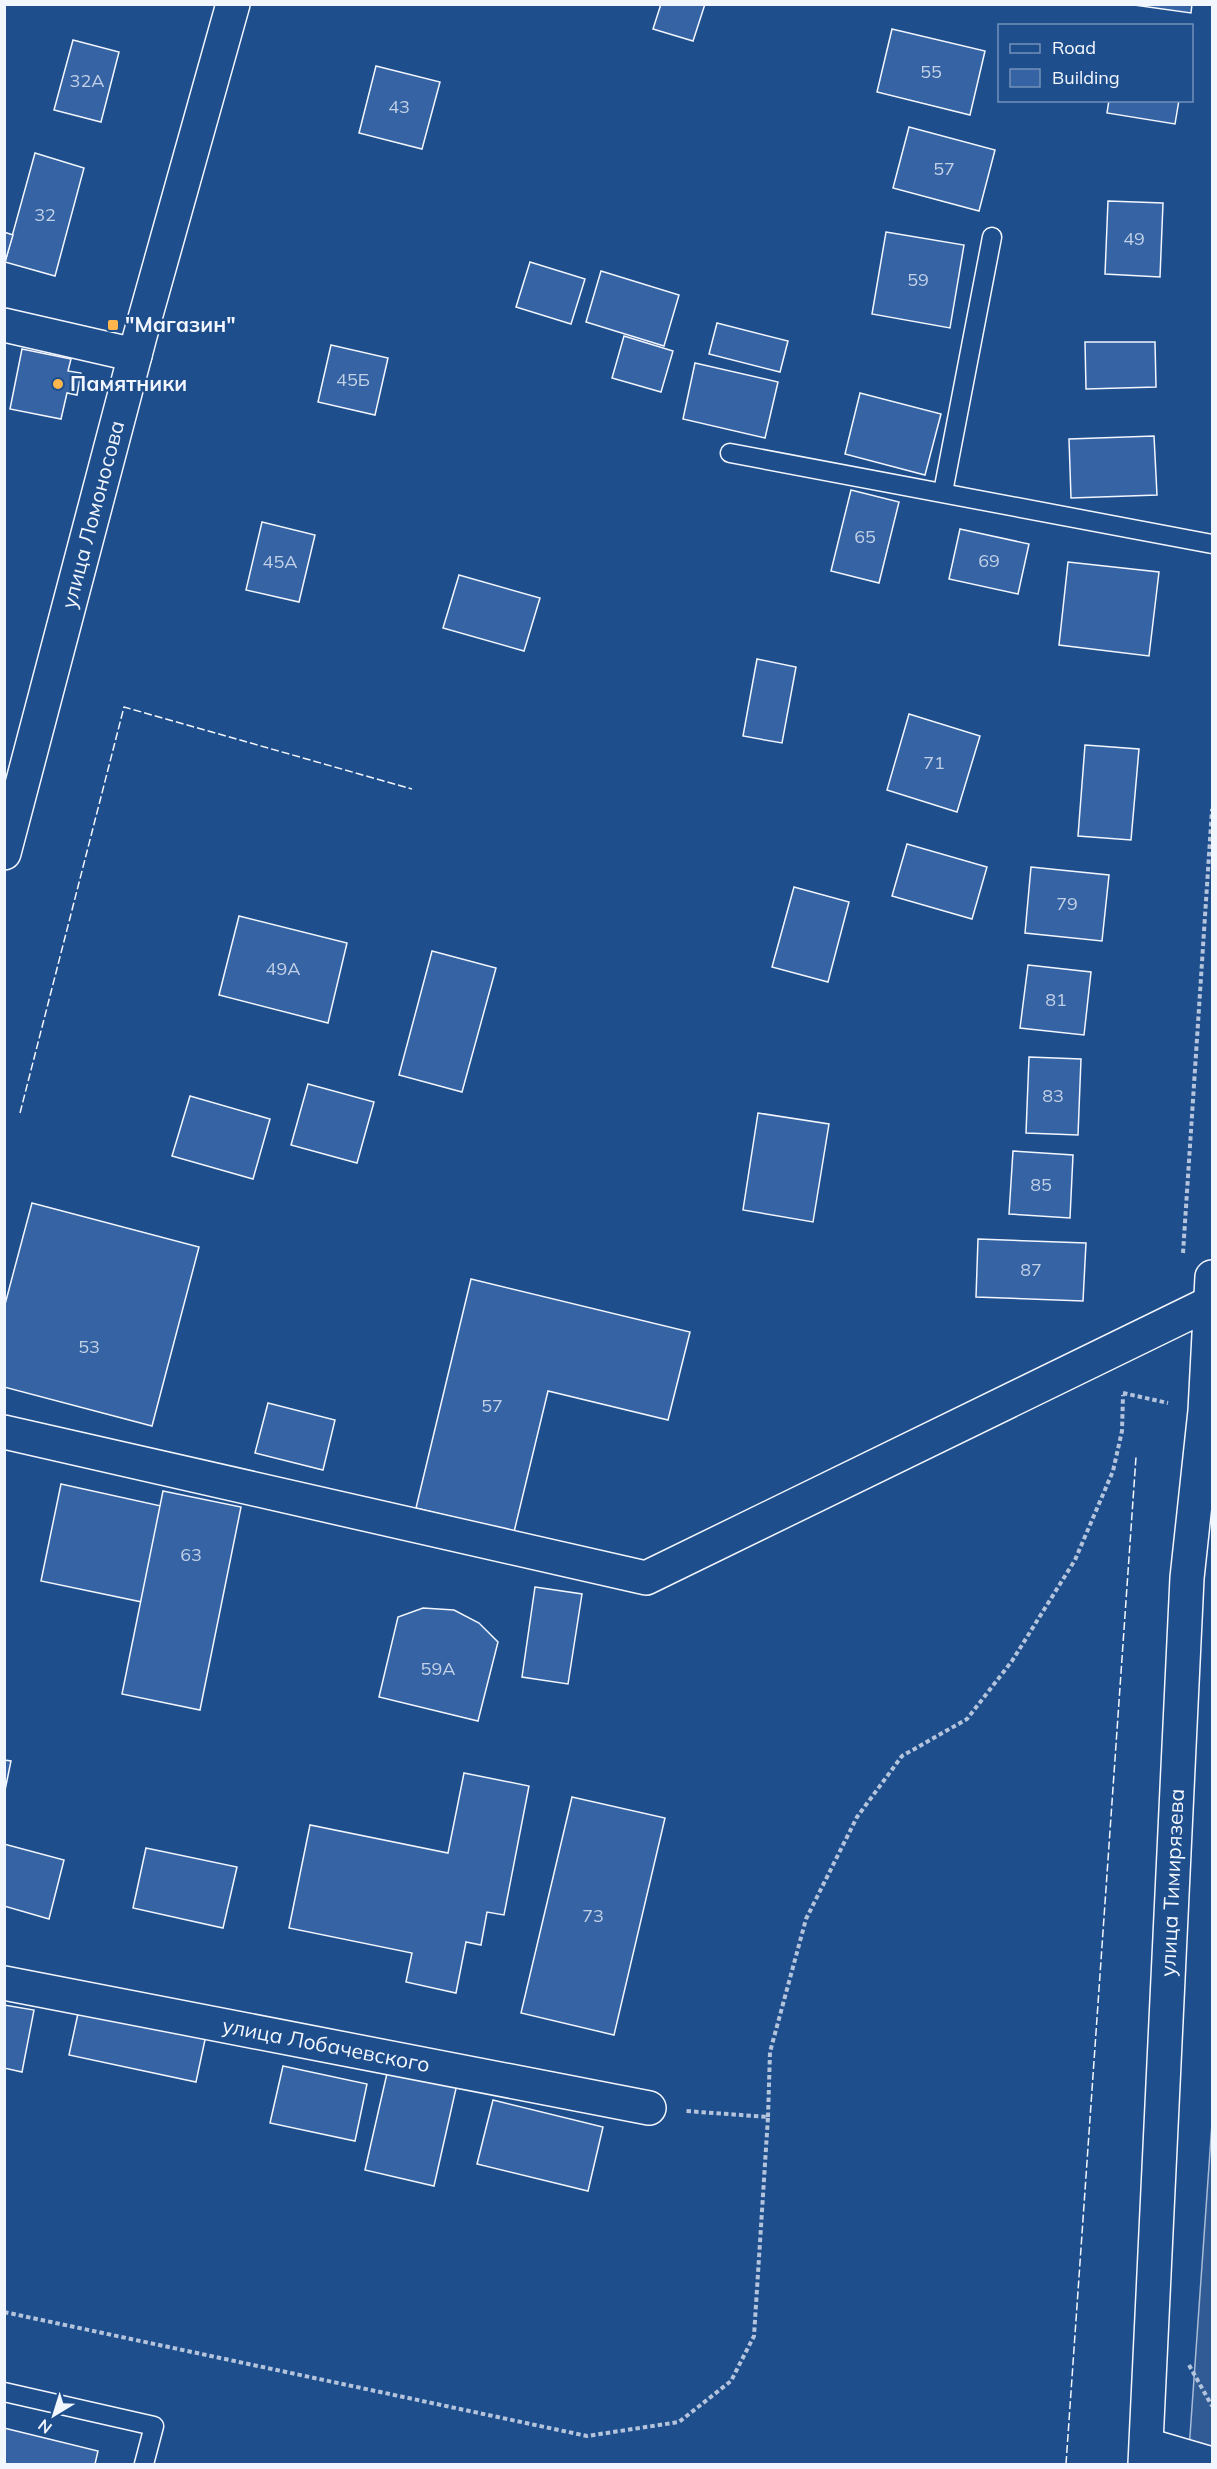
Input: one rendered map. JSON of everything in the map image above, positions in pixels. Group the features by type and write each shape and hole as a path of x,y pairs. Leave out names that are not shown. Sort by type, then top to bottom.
{"main road":[{"name":"улица Ломоносова","path":"4,853 135,355 233,4"},
{"path":"4,325 135,355"},
{"name":"улица Тимирязева","path":"1146,2455 1187,1578 1205,1411 1212,1278"},
{"path":"4,1432 646,1578 1212,1302"},
{"name":"улица Лобачевского","path":"4,1983 649,2108"},
{"path":"1146,2455 1212,2464"}],"lane":[{"path":"943,492 992,237"},
{"path":"730,453 1212,544"},
{"path":"4,2392 154,2426 144,2464"}],"path":[{"path":"1183,1258 1212,810"},
{"path":"4,2312 587,2436 679,2422 731,2381 754,2336 770,2052 806,1919 857,1817 902,1756 967,1719 1012,1661 1075,1560 1113,1471 1122,1431 1123,1395 1106,1354"},
{"path":"1123,1395 1205,1411"},
{"path":"649,2108 768,2117"},
{"path":"1187,2360 1212,2406"}],"shaded area":[{"path":"1212,2123 1212,2464 1188,2464"}],"building":[{"path":"661,4 705,4 693,41 653,29"},
{"path":"1127,4 1192,4 1191,13"},
{"path":"892,29 985,51 970,115 877,92"},
{"path":"73,40 119,52 101,122 54,110"},
{"path":"376,66 440,82 422,149 359,133"},
{"path":"1109,102 1179,102 1175,124 1107,113"},
{"path":"909,127 995,150 979,211 893,188"},
{"path":"35,153 84,168 55,276 5,262"},
{"path":"1108,201 1163,203 1160,277 1105,274"},
{"path":"4,232 13,235 5,262 4,262"},
{"path":"886,232 964,245 950,328 872,314"},
{"path":"530,262 585,279 571,324 516,307"},
{"path":"601,271 679,295 664,346 586,322"},
{"path":"717,323 788,341 780,372 709,354"},
{"path":"624,336 673,351 661,392 612,378"},
{"path":"1085,342 1155,342 1156,387 1086,389"},
{"path":"331,345 388,358 375,415 318,402"},
{"path":"22,349 71,359 68,371 81,373 77,395 67,393 61,419 10,409"},
{"path":"695,363 778,382 765,438 683,419"},
{"path":"860,393 941,414 925,475 845,454"},
{"path":"1154,436 1157,495 1071,498 1069,439"},
{"path":"851,490 899,502 879,583 831,571"},
{"path":"262,522 315,535 299,602 246,590"},
{"path":"960,529 1029,544 1018,594 949,579"},
{"path":"1068,562 1159,572 1149,656 1059,645"},
{"path":"459,575 540,598 524,651 443,628"},
{"path":"757,659 796,667 782,743 743,736"},
{"path":"909,714 980,736 957,812 887,790"},
{"path":"1085,745 1139,749 1131,840 1078,836"},
{"path":"907,844 987,867 972,919 892,896"},
{"path":"1031,867 1109,875 1102,941 1025,933"},
{"path":"794,887 849,902 828,982 772,967"},
{"path":"239,916 347,943 328,1023 219,995"},
{"path":"432,951 496,968 462,1092 399,1075"},
{"path":"1028,965 1091,972 1084,1035 1020,1028"},
{"path":"1029,1057 1081,1059 1078,1135 1026,1133"},
{"path":"308,1084 374,1102 357,1163 291,1145"},
{"path":"190,1096 270,1119 253,1179 172,1156"},
{"path":"758,1113 829,1124 813,1222 743,1210"},
{"path":"1013,1151 1073,1155 1070,1218 1009,1214"},
{"path":"32,1203 199,1247 152,1426 4,1387 4,1308"},
{"path":"978,1239 1086,1243 1083,1301 976,1297"},
{"path":"471,1279 690,1332 668,1420 548,1391 514,1532 416,1508"},
{"path":"268,1403 335,1420 323,1470 255,1453"},
{"path":"61,1484 161,1506 142,1602 41,1581"},
{"path":"163,1491 241,1507 200,1710 122,1694"},
{"path":"535,1587 582,1594 568,1684 522,1677"},
{"path":"423,1608 454,1610 479,1623 498,1642 478,1721 379,1697 398,1617"},
{"path":"4,1760 11,1761 4,1795"},
{"path":"464,1773 529,1786 504,1915 487,1912 481,1945 466,1942 456,1993 406,1982 412,1953 289,1928 310,1825 448,1853"},
{"path":"572,1797 665,1818 614,2035 521,2013"},
{"path":"4,1844 64,1860 49,1919 4,1906"},
{"path":"146,1848 237,1867 223,1928 133,1908"},
{"path":"4,2005 34,2010 22,2072 4,2068"},
{"path":"79,2009 206,2035 196,2082 69,2055"},
{"path":"283,2066 367,2084 355,2141 270,2123"},
{"path":"388,2069 457,2084 434,2186 365,2170"},
{"path":"493,2100 603,2127 588,2191 477,2164"},
{"path":"4,2428 98,2451 95,2464 4,2464"}],"fence":[{"path":"20,1113 124,707 412,789"},
{"path":"1066,2464 1136,1457"}],"place":[{"name":"\"Магазин\"","path":"113,325"},
{"name":"Памятники","path":"58,384"}]}
